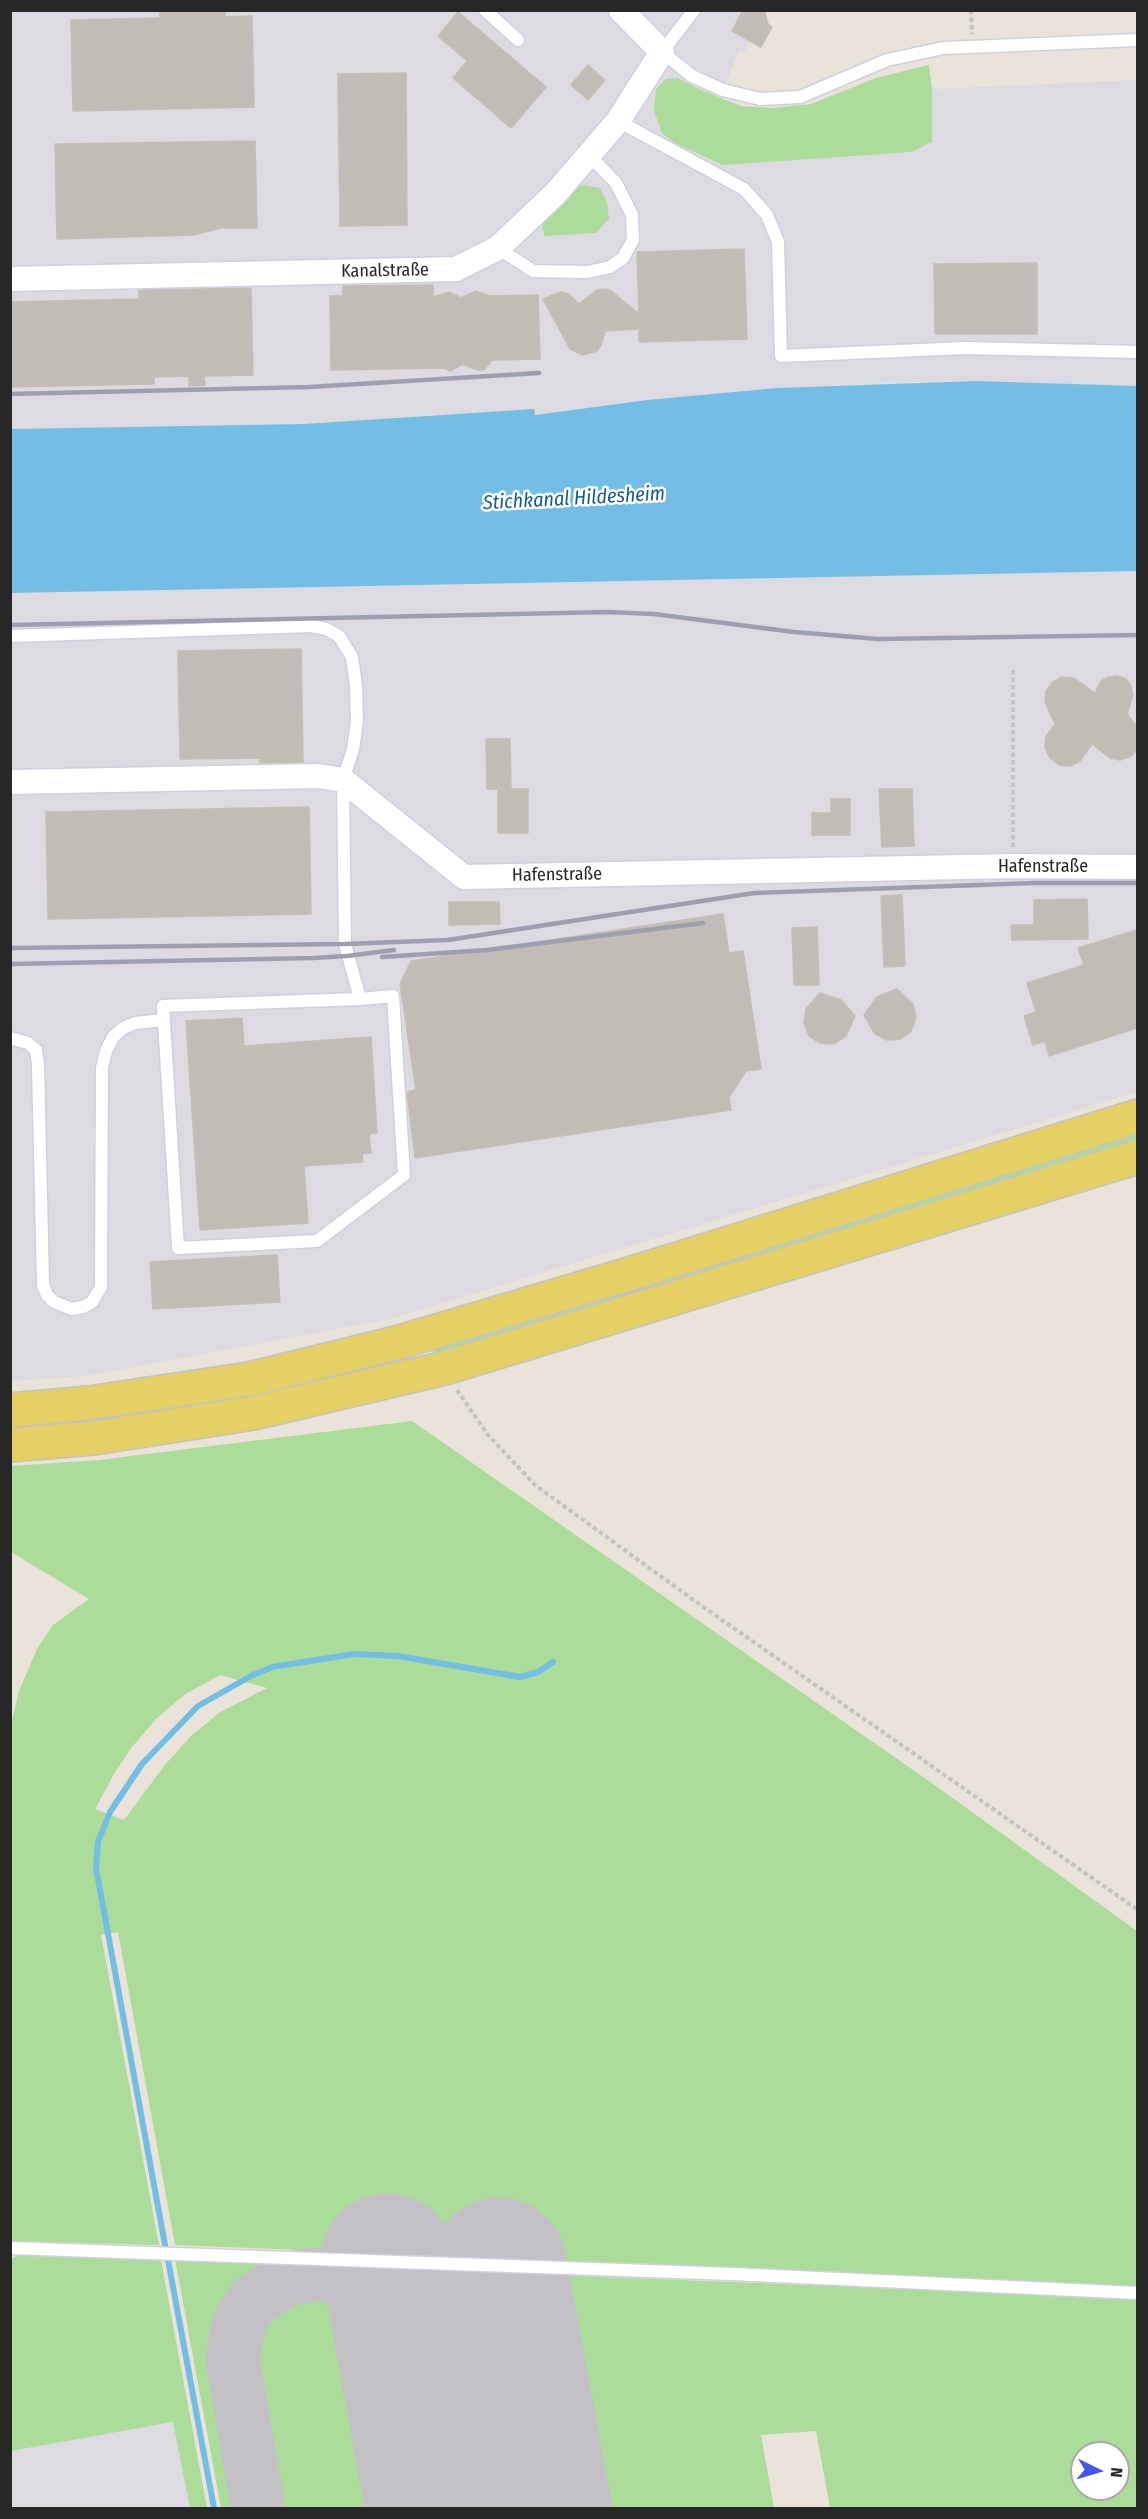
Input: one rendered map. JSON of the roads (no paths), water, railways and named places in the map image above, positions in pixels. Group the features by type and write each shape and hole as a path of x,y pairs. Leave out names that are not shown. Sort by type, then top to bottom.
{"main road":[{"path":"10,1410 90,1403 249,1379 396,1343 640,1271 1137,1116"},
{"path":"10,1445 94,1438 254,1413 445,1368 1137,1157"}],"street":[{"path":"621,10 662,52"},
{"name":"Kanalstraße","path":"10,279 456,269 498,248 555,194 618,122 662,52"},
{"path":"10,782 319,776 343,780"},
{"name":"Hafenstraße","path":"343,780 464,877 1013,866 1137,867"}],"lane":[{"path":"485,10 518,40"},
{"path":"694,10 662,52 692,76 723,90 760,99 800,97 886,60 943,48 1137,40"},
{"path":"618,122 744,189 767,215 778,242 780,356 965,348 1137,352"},
{"path":"498,248 533,272 588,272 610,267 623,258 633,240 632,215 616,183 590,155"},
{"path":"10,636 311,626 326,629 339,636 352,657 356,686 357,721 353,749 343,780 345,944 360,999"},
{"path":"393,996 404,1175 317,1241 178,1248 163,1006 360,999 393,996"},
{"path":"10,1038 28,1043 36,1050 38,1064 43,1285 47,1295 54,1302 72,1309 92,1302 101,1287 102,1068 105,1051 113,1037 123,1028 135,1023 164,1020"},
{"path":"10,2248 708,2273 1137,2293"}],"water":[{"name":"Stichkanal Hildesheim","path":"976,381 1137,386 1137,571 11,593 11,429 304,424 534,409 535,415 647,400 777,388"}],"waterway":[{"path":"165,2245 96,1868 98,1842 110,1812 142,1764 198,1706 251,1676 272,1667 354,1654 398,1656 520,1677 538,1672 553,1662"},
{"path":"168,2260 214,2508"}],"railway":[{"path":"10,394 309,387 539,373"},
{"path":"10,625 607,612 654,614 794,632 878,639 1138,635"},
{"path":"10,948 345,944 448,940 754,893 1034,883 1138,883"},
{"path":"382,957 487,950 703,923"},
{"path":"10,964 313,958 394,950"}]}
